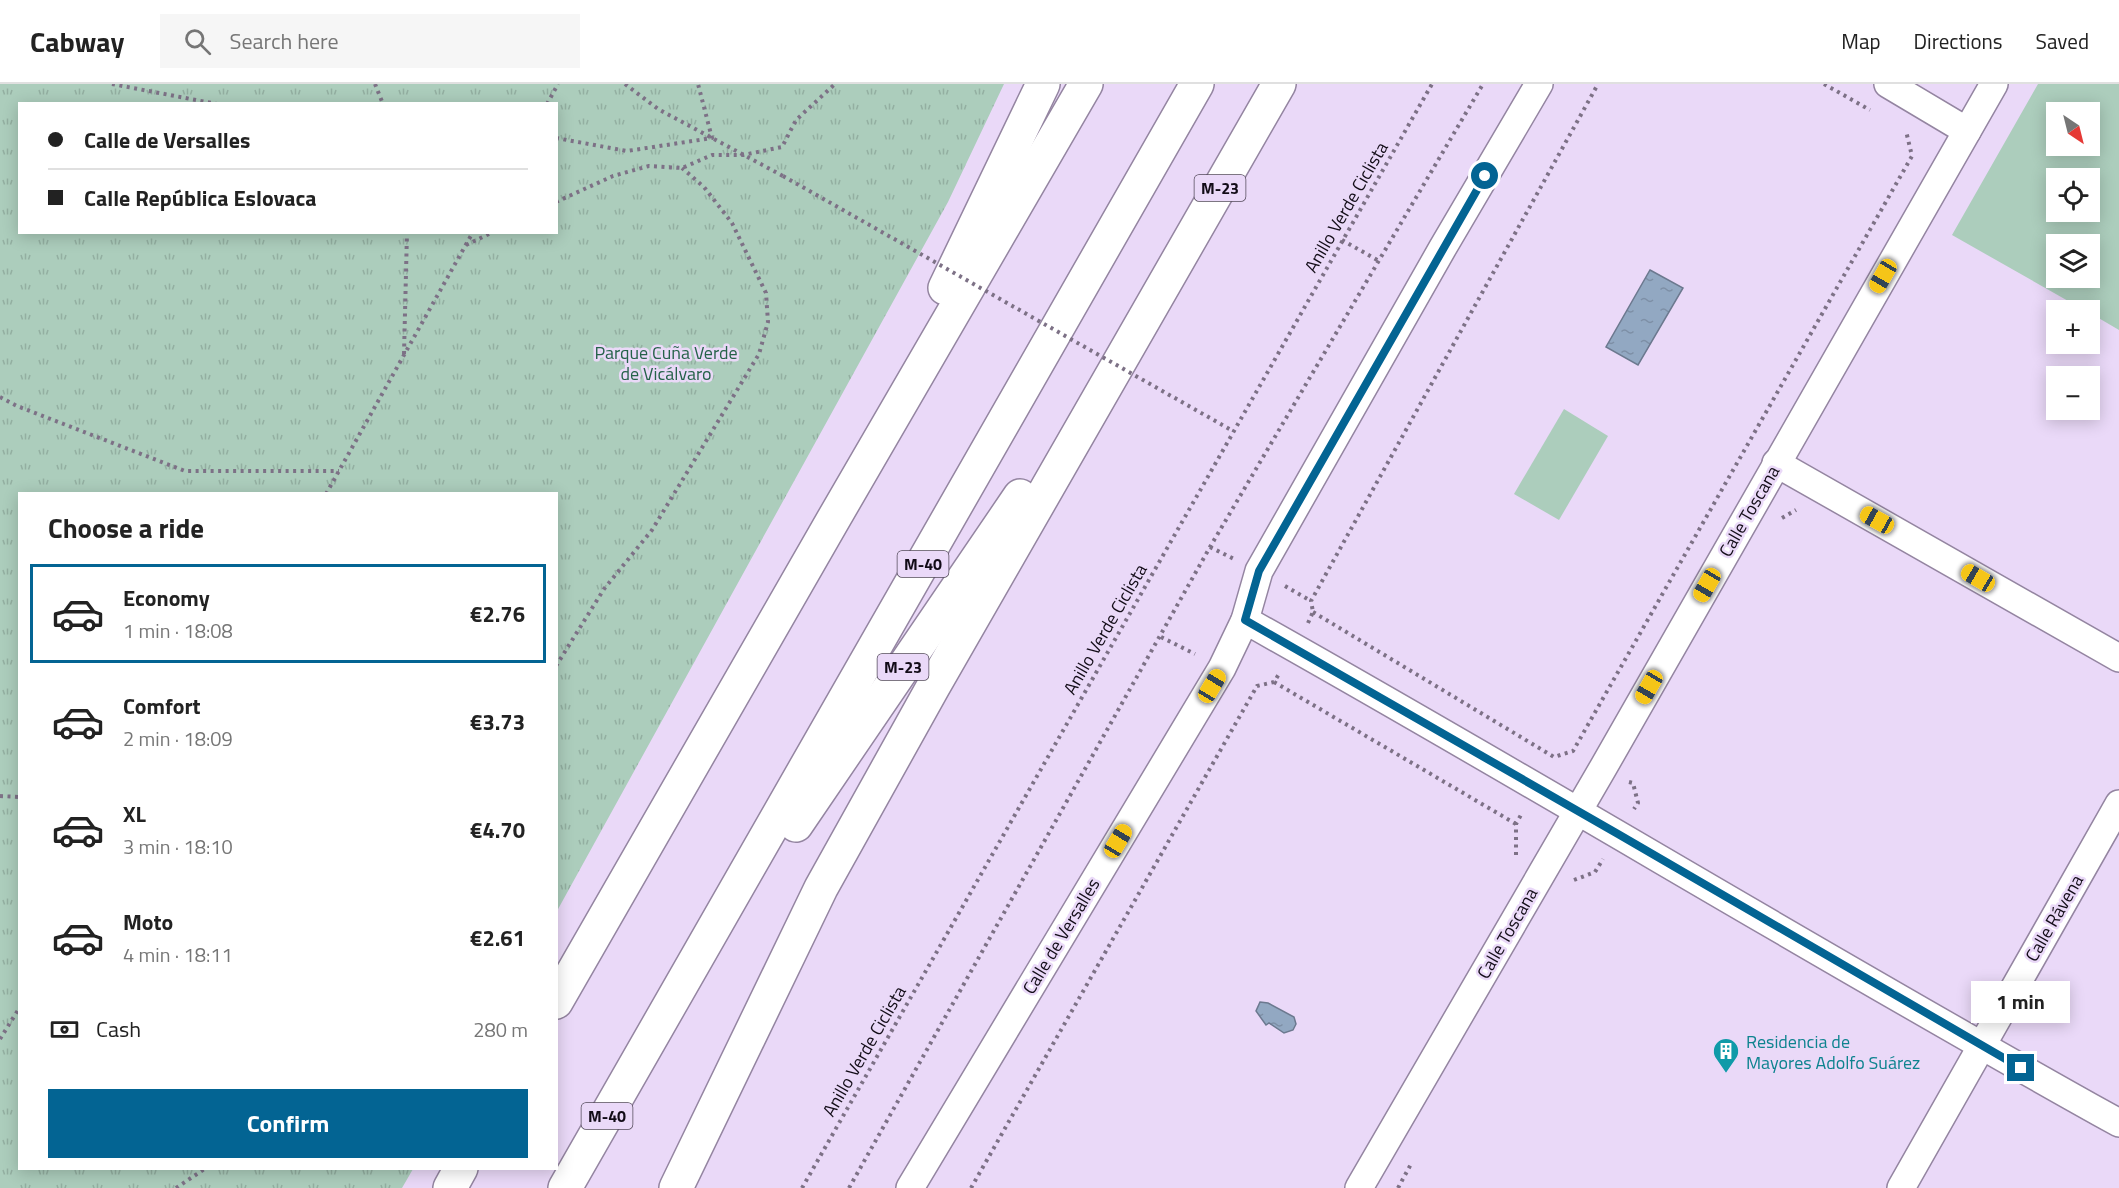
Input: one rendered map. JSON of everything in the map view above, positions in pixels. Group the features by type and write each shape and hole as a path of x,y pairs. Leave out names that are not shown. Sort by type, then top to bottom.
{"highway":[{"path":"832,520 1043,84"},
{"path":"558,999 832,520 1086,84"},
{"name":"M-40","path":"565,1188 1197,84"},
{"name":"M-23","path":"648,1043 1160,292 1279,84"},
{"path":"676,1188 821,888 933,687 1160,292"},
{"path":"450,1188 460,1170"}],"street":[{"name":"Calle de Versalles","path":"910,1188 1222,668 1245,620 1259,571 1442,249 1539,84"},
{"path":"1888,84 1967,131"},
{"name":"Calle Toscana","path":"1359,1188 1994,84"},
{"path":"1776,463 2119,658"},
{"path":"1245,620 1578,810 1981,1046 2119,1123"},
{"name":"Calle Rávena","path":"1901,1188 2119,804"}],"path":[{"path":"112,84 206,102"},
{"path":"375,84 382,102"},
{"path":"548,102 558,84"},
{"path":"625,84 658,109 1233,431"},
{"path":"698,84 712,138"},
{"path":"558,201 613,176 649,166 682,168 712,155 743,155 782,147 796,120 835,84"},
{"name":"Anillo Verde Ciclista","path":"802,1188 1432,84"},
{"path":"849,1188 1210,547 1483,84"},
{"path":"1516,856 1516,824 1554,757 1573,751 1912,156 1906,131"},
{"path":"558,138 627,151 712,138"},
{"path":"558,663 604,589 652,530 759,354 768,322 766,293 732,223 704,186 682,168"},
{"path":"404,355 407,234"},
{"path":"327,492 472,234"},
{"path":"466,246 489,234"},
{"path":"1342,240 1379,261"},
{"path":"0,397 16,406 185,471 339,471"},
{"path":"1313,612 1554,757"},
{"path":"1274,682 1516,824"},
{"path":"0,796 18,797"},
{"path":"0,1039 18,1010"},
{"path":"176,1188 203,1170"}],"green space":[{"name":"Parque Cuña Verde de Vicálvaro","path":"0,84 1004,84 948,202 558,909 558,492 18,492 18,1170 412,1170 402,1188 0,1188"},
{"path":"2038,84 2119,84 2119,330 2100,319 2100,300 2066,300 1952,235"},
{"path":"1564,409 1608,436 1559,520 1514,494"}],"water":[{"path":"1650,270 1683,288 1638,365 1606,347"},
{"path":"1260,1002 1268,1003 1294,1017 1296,1024 1293,1030 1284,1033 1269,1023 1266,1025 1256,1011"}],"place":[{"name":"Residencia de Mayores Adolfo Suárez","path":"1726,1074"}],"route":[{"path":"1485,176 1259,571 1245,620 2021,1068"}]}
